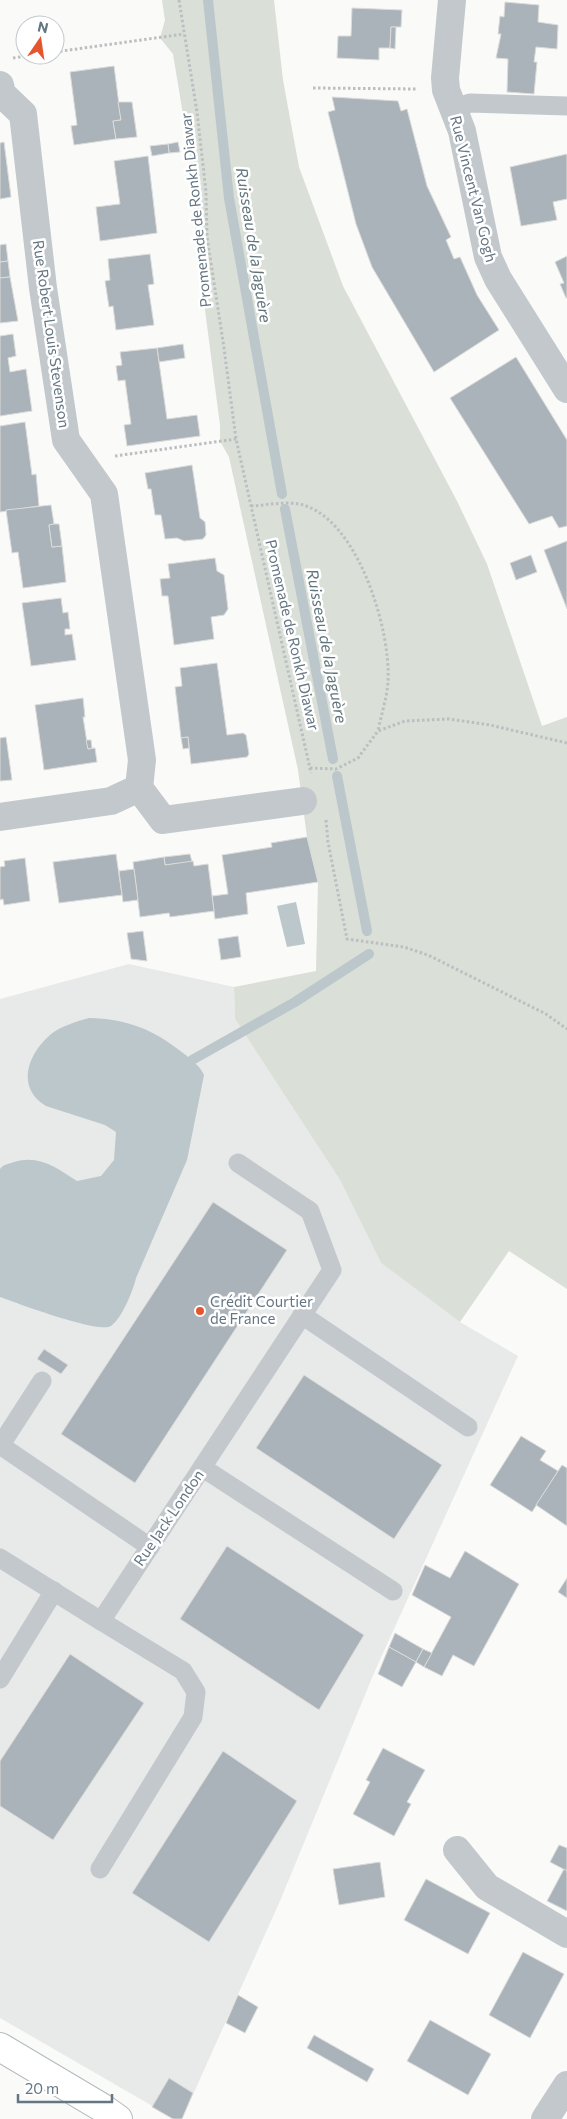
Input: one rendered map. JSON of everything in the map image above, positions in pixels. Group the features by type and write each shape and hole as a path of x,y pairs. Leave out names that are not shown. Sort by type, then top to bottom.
{"street":[{"name":"Rue Vincent Van Gogh","path":"452,0 445,78 450,99 462,131 488,257 498,278 567,389"},
{"name":"Rue Robert Louis Stevenson","path":"1,91 23,114 43,288 66,440 104,494 142,760 139,788"},
{"path":"0,817 111,801 139,788 163,820 313,809"},
{"path":"457,1850 487,1887 567,1934"},
{"path":"0,2047 118,2119"},
{"path":"545,2119 567,2085"}],"lane":[{"path":"450,99 470,104 567,106"},
{"name":"Rue Jack London","path":"101,1620 332,1270 310,1211 238,1163"},
{"path":"302,1315 468,1427"},
{"path":"42,1381 0,1446 150,1547"},
{"path":"202,1468 393,1591"},
{"path":"0,1558 183,1671 196,1692 193,1717 100,1869"},
{"path":"0,1679 54,1591"}],"path":[{"name":"Promenade de Ronkh Diawar","path":"179,0 200,142 206,192 208,237 236,439 311,776"},
{"path":"65,51 184,34"},
{"path":"8,58 15,57"},
{"path":"313,88 450,99"},
{"path":"80,460 236,439"},
{"path":"251,506 293,504 311,507 329,519 345,539 364,569 383,626 388,682 378,731 358,758 336,769 310,768"},
{"path":"378,731 405,721 449,719 490,725 567,742"},
{"path":"313,809 327,821 328,842 347,939 404,947 428,955 546,1014 567,1029"}],"shaded area":[{"path":"162,0 274,0 283,80 299,167 343,286 457,501 487,564 542,726 567,717 567,1289 509,1251 460,1322 381,1263 340,1180 235,1019 234,987 316,971 318,882 307,837 298,770 229,457 220,441 220,425 196,241 189,151 173,54 160,38 165,20"},
{"path":"296,902 305,944 287,947 277,906"},
{"path":"129,964 234,987 235,1019 340,1180 381,1263 460,1322 518,1356 374,1673 280,1901 182,2119 175,2119 0,2018 0,999"},
{"path":"89,1018 128,1023 150,1032 189,1058 204,1075 187,1160 126,1304 119,1317 111,1326 103,1327 91,1326 57,1317 0,1297 0,1169 5,1165 23,1160 40,1161 62,1171 77,1181 101,1176 114,1160 116,1132 105,1125 46,1106 37,1099 28,1081 28,1071 31,1062 35,1052 42,1043 59,1029"}],"building":[{"path":"505,2 539,5 538,22 558,25 557,49 536,47 534,62 537,62 534,94 507,92 508,59 496,58 501,34 498,34 500,16 504,17"},
{"path":"352,8 402,10 401,27 391,27 390,48 379,48 379,60 337,58 338,36 351,36"},
{"path":"391,27 396,27 395,49 390,48"},
{"path":"114,66 121,120 113,121 116,139 74,145 71,126 77,125 70,72"},
{"path":"332,97 398,101 401,111 407,109 427,186 451,237 446,240 454,259 460,257 477,295 499,330 434,372 372,267 356,224 328,112 335,110"},
{"path":"118,102 132,102 137,137 116,139 113,121 121,120"},
{"path":"4,142 11,197 0,199 0,143"},
{"path":"178,142 180,152 169,153 168,144"},
{"path":"168,144 169,153 152,156 150,146"},
{"path":"567,154 567,199 553,202 557,220 521,226 510,167"},
{"path":"148,156 157,233 100,241 96,207 120,204 114,161"},
{"path":"6,244 8,261 0,262 0,245"},
{"path":"150,254 154,284 148,285 154,325 116,330 113,306 109,307 105,281 110,280 108,259"},
{"path":"567,256 566,298 560,284 564,283 555,262"},
{"path":"8,261 10,277 0,278 0,262"},
{"path":"10,277 18,321 0,323 0,278"},
{"path":"13,334 16,356 8,358 10,372 26,369 32,411 0,416 0,336"},
{"path":"183,344 185,358 159,362 157,348"},
{"path":"157,348 167,419 197,415 200,436 127,446 124,425 131,424 125,380 118,381 116,366 122,365 120,352"},
{"path":"516,357 567,440 567,526 559,528 552,516 529,524 450,398"},
{"path":"25,422 32,475 36,474 39,506 0,512 0,426"},
{"path":"192,465 200,518 205,522 206,535 203,539 184,541 177,538 165,539 161,515 155,515 151,489 148,489 145,473"},
{"path":"51,505 54,524 49,525 52,547 62,546 66,582 23,588 18,552 12,553 6,510"},
{"path":"59,524 62,546 52,547 49,525"},
{"path":"567,541 567,609 544,550"},
{"path":"531,555 537,572 516,580 510,563"},
{"path":"215,558 217,571 224,575 228,609 224,615 211,617 214,639 174,645 168,596 162,596 160,579 170,578 168,564"},
{"path":"61,598 63,613 68,612 70,629 65,629 65,635 72,634 76,660 31,666 22,603"},
{"path":"217,663 227,735 243,733 246,735 249,754 247,757 191,764 188,737 181,738 175,687 182,686 180,668"},
{"path":"83,698 85,717 83,717 88,749 95,748 97,762 44,770 35,705"},
{"path":"6,737 12,780 0,781 0,738"},
{"path":"188,737 189,748 183,749 181,738"},
{"path":"86,740 91,740 92,748 88,749"},
{"path":"307,837 318,882 246,893 248,914 215,919 212,896 228,894 222,855 272,847 271,843"},
{"path":"116,854 122,895 59,903 53,862"},
{"path":"190,854 192,862 165,865 164,857"},
{"path":"164,857 165,865 193,861 194,866 208,864 214,911 170,917 169,913 140,917 133,862"},
{"path":"25,858 30,901 4,905 3,899 0,900 0,867 5,866 4,861"},
{"path":"134,869 138,900 123,902 119,871"},
{"path":"143,931 147,961 131,959 127,933"},
{"path":"238,936 241,957 221,960 218,939"},
{"path":"213,1202 287,1250 135,1483 61,1434"},
{"path":"44,1349 68,1365 61,1374 37,1359"},
{"path":"304,1375 442,1465 394,1539 256,1448"},
{"path":"521,1436 546,1451 540,1460 558,1471 532,1512 490,1485"},
{"path":"562,1465 567,1468 567,1526 536,1505"},
{"path":"227,1546 364,1635 319,1710 180,1619"},
{"path":"465,1551 519,1584 474,1666 453,1655 442,1676 424,1667 451,1617 412,1595 425,1565 450,1578"},
{"path":"567,1578 567,1598 558,1592"},
{"path":"395,1633 423,1649 416,1662 389,1647"},
{"path":"389,1647 416,1662 402,1687 378,1674"},
{"path":"423,1649 432,1653 424,1667 416,1662"},
{"path":"70,1654 144,1703 53,1840 0,1806 0,1761"},
{"path":"383,1748 425,1770 407,1802 411,1804 394,1836 353,1814 370,1782 366,1780"},
{"path":"223,1751 297,1801 209,1942 132,1893"},
{"path":"559,1845 567,1848 567,1871 550,1862"},
{"path":"380,1862 385,1897 339,1905 333,1869"},
{"path":"564,1869 567,1871 567,1911 547,1901"},
{"path":"426,1879 490,1913 468,1954 404,1920"},
{"path":"523,1952 564,1974 530,2038 489,2015"},
{"path":"238,1995 258,2007 245,2033 226,2023"},
{"path":"430,2020 491,2054 468,2095 407,2061"},
{"path":"314,2035 374,2069 367,2082 307,2048"},
{"path":"169,2078 193,2093 182,2119 173,2119 152,2107"}],"waterway":[{"name":"Ruisseau de la Jaguère","path":"208,0 229,198 282,494"},
{"name":"Ruisseau de la Jaguère","path":"285,509 333,759"},
{"name":"Ruisseau de la Jaguère","path":"337,776 367,931"},
{"name":"Ruisseau de la Jaguère","path":"192,1060 295,1002 369,954"}],"place":[{"name":"Crédit Courtier de France","path":"200,1311"}]}
